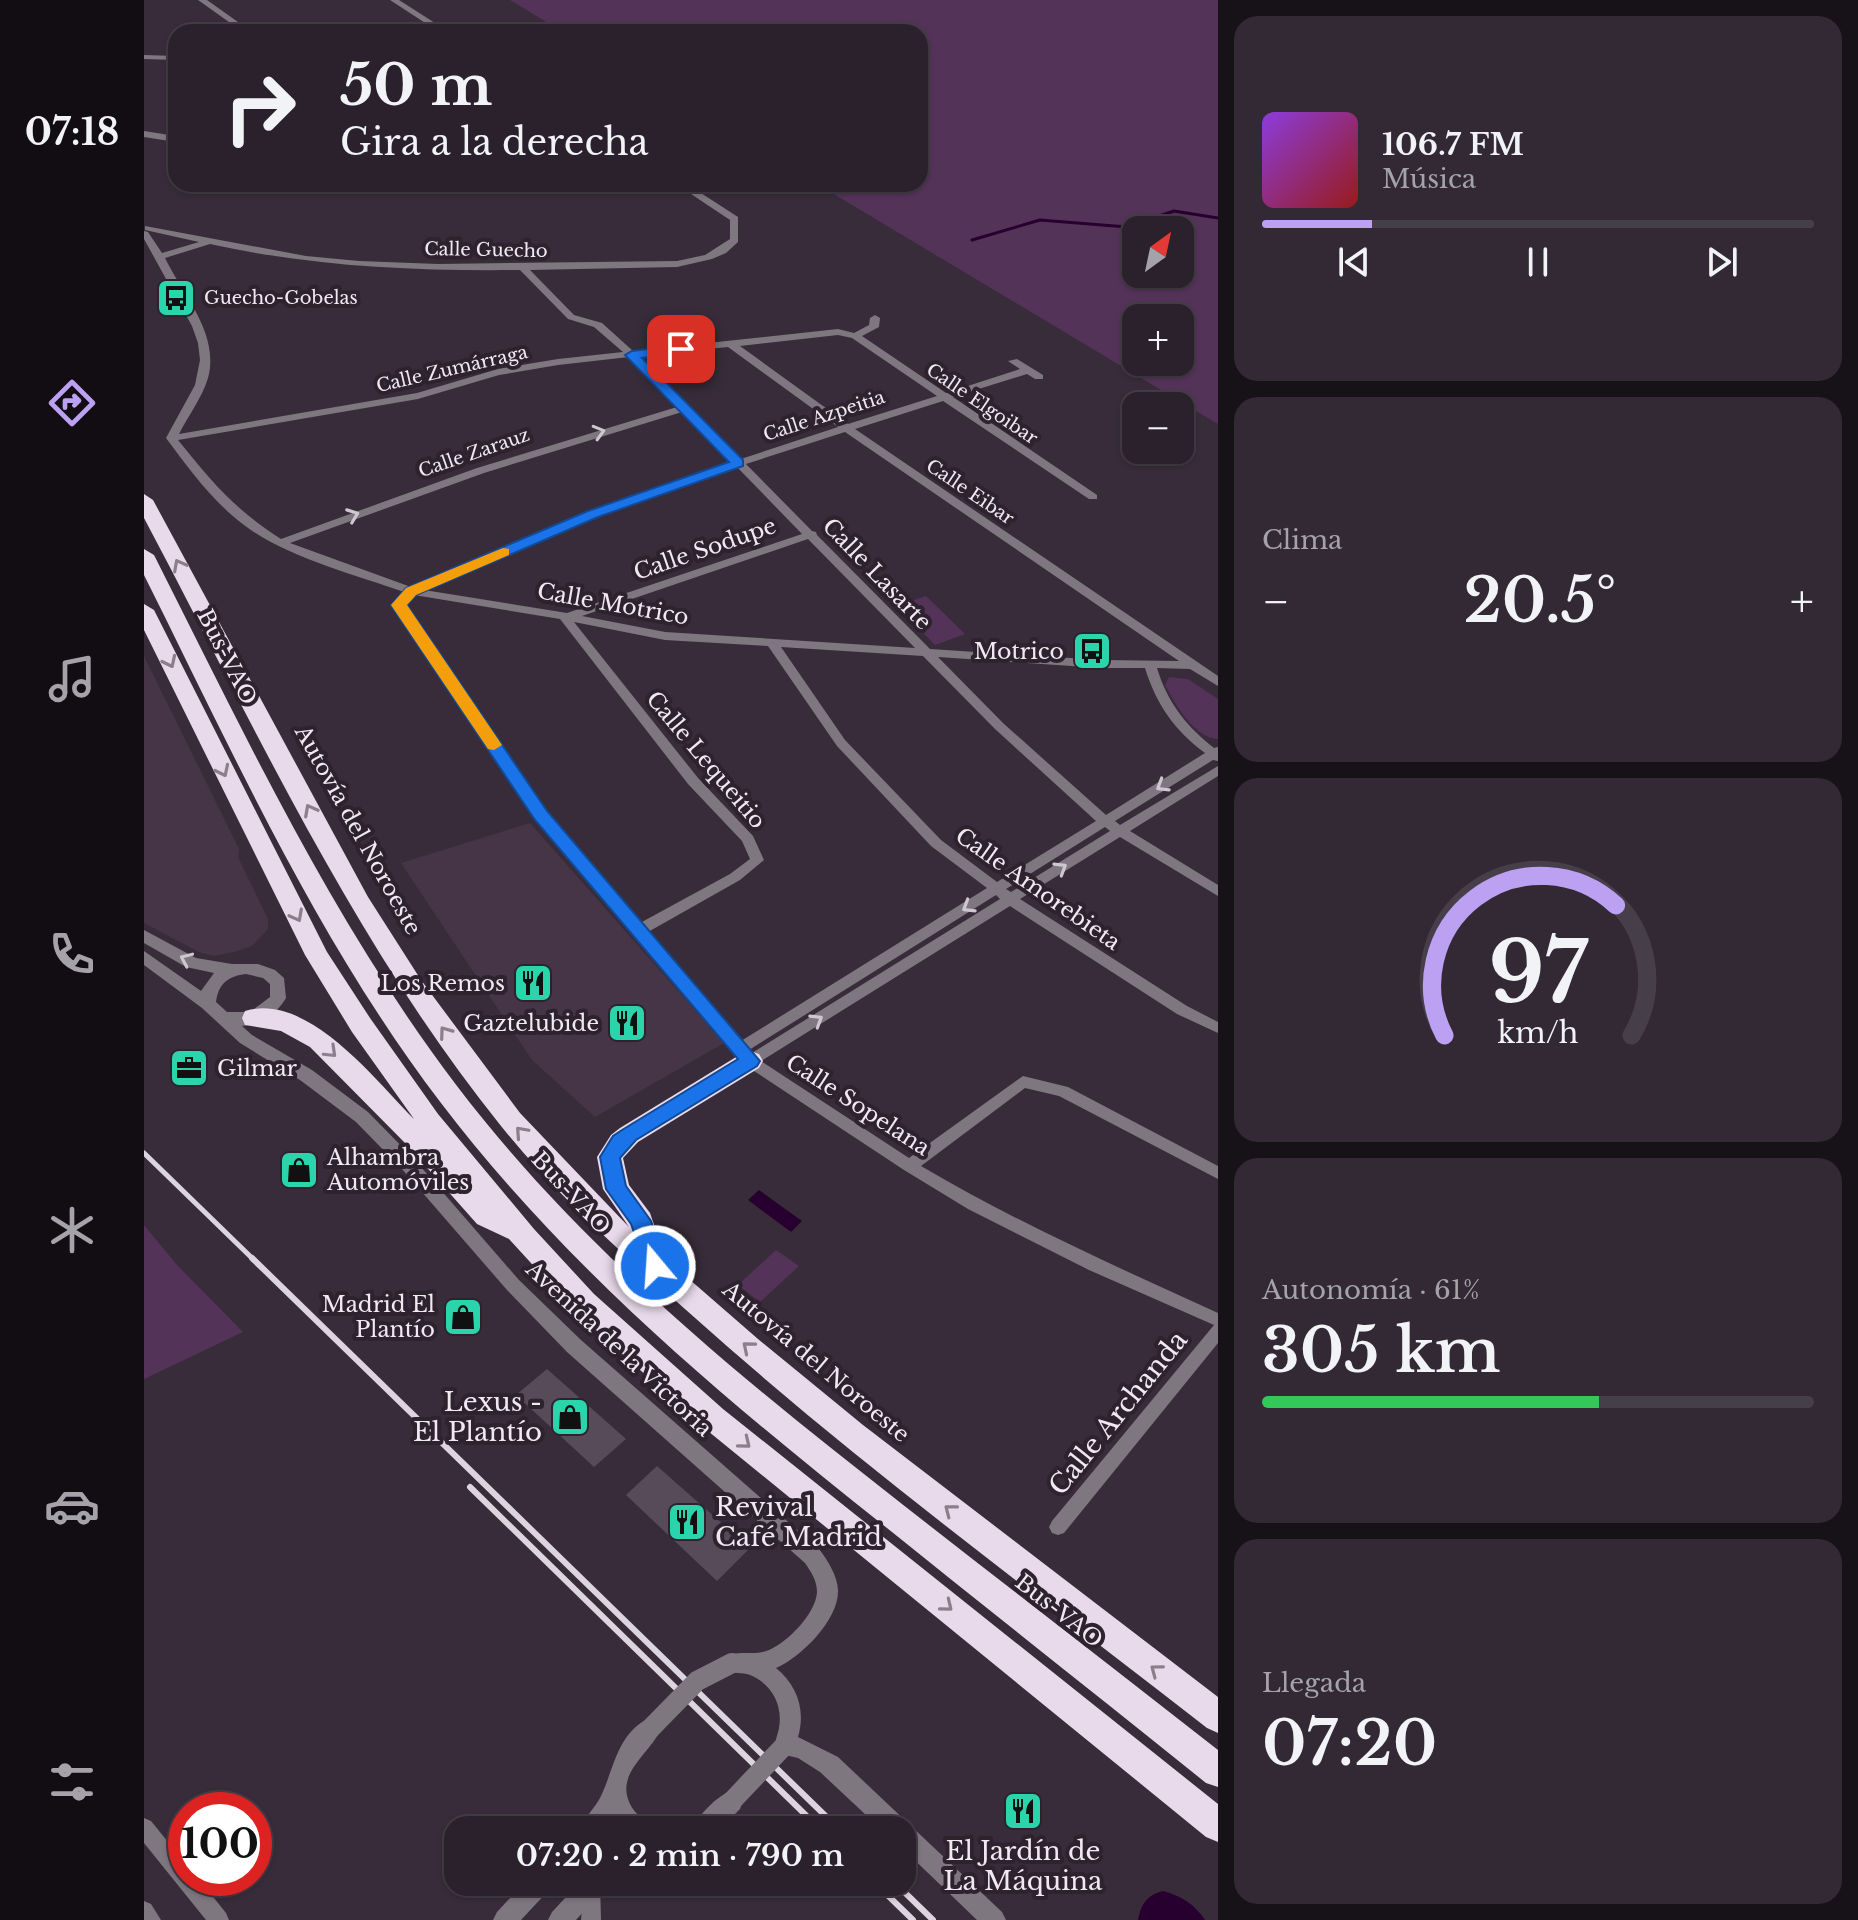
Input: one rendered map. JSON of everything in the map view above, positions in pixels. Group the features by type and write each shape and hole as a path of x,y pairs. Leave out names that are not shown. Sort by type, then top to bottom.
{"highway":[{"name":"Autovía del Noroeste","path":"144,500 351,886 412,986 511,1120 601,1218 853,1434 1218,1717"},
{"name":"Bus-VAO","path":"144,555 319,900 392,1016 450,1097 504,1162 581,1245 696,1357 802,1445 1218,1771"},
{"path":"144,610 317,955 361,1025 429,1121 524,1237 584,1302 713,1418 1218,1825"},
{"path":"261,1017 299,1027 319,1040 404,1126 486,1216 524,1237"},
{"path":"655,1266 641,1221 616,1189 610,1157 629,1135 745,1055"}],"street":[{"path":"202,0 236,24"},
{"path":"394,0 432,24"},
{"path":"144,57 168,58"},
{"path":"144,134 168,138"},
{"name":"Calle Guecho","path":"145,230 356,264 523,268 677,264 712,257 726,250 735,240 735,219 693,192"},
{"path":"145,230 199,331 206,355 202,377 171,438"},
{"path":"158,254 210,242"},
{"path":"144,243 158,254"},
{"name":"Calle Lasarte","path":"523,268 571,317 598,325 632,355 999,726 1106,822 1218,891"},
{"path":"855,336 874,327 875,318"},
{"name":"Calle Zumárraga","path":"171,438 418,396 498,372 558,362 838,332 855,336"},
{"name":"Calle Elgoibar","path":"855,336 1093,497"},
{"name":"Calle Eibar","path":"731,344 846,428 1218,682"},
{"path":"1013,361 1039,377"},
{"name":"Calle Azpeitia","path":"411,591 593,514 738,463 1028,370"},
{"name":"Calle Zarauz","path":"280,543 417,491 567,441 684,408"},
{"name":"Calle Motrico","path":"171,438 216,494 248,523 280,543 411,591 665,636 925,653 1191,665"},
{"name":"Calle Sodupe","path":"565,618 812,534"},
{"name":"Calle Sopelana","path":"411,591 399,605 541,816 641,929 745,1055 909,1166 974,1205 1081,1259 1218,1320"},
{"name":"Calle Lequeitio","path":"565,618 693,781 748,839 757,860 735,877 641,929"},
{"name":"Calle Amorebieta","path":"771,642 841,743 936,843 1010,899 1182,1010 1218,1028"},
{"path":"745,1055 997,889 1217,754 1171,715 1158,693 1150,665"},
{"path":"745,1055 1010,899 1218,770"},
{"path":"144,936 192,963 231,970 264,970 278,982 278,998 261,1017 236,1021 213,1010 209,988 231,970"},
{"name":"Avenida de la Victoria","path":"144,957 246,1039 284,1060 336,1095 362,1117 408,1164 513,1285 574,1346 812,1556 827,1581 828,1594 824,1606 788,1651"},
{"name":"Avenida de la Victoria","path":"261,1017 262,1034 284,1060"},
{"path":"909,1166 1023,1082 1063,1091 1218,1173"},
{"name":"Calle Archanda","path":"1058,1527 1218,1331"},
{"path":"600,1816 608,1805 622,1760 703,1675 715,1667 772,1659 788,1651 786,1693"},
{"path":"717,1816 788,1735 792,1711 781,1683 767,1671 741,1663"},
{"path":"788,1735 801,1748 830,1765 883,1816"},
{"path":"616,1784 622,1811 626,1816"},
{"path":"144,1828 219,1920"},
{"path":"916,1847 994,1920"},
{"path":"505,1920 528,1896"},
{"path":"560,1920 582,1896"},
{"path":"591,1920 592,1896"},
{"path":"144,1911 151,1920"}],"shaded area":[{"path":"510,0 1218,0 1218,424 1194,410 1194,392 1165,392 1138,376 1194,376 1194,304 1122,304 1122,367 830,192 928,192 928,24 550,24"},
{"path":"926,596 965,634 935,645 897,606"},
{"path":"144,656 239,849 238,857 268,919 268,929 252,946 214,956 201,953 144,923"},
{"path":"1169,677 1188,679 1218,699 1218,739 1201,733 1186,719 1165,685"},
{"path":"530,823 724,1043 595,1117 532,1060 401,863"},
{"path":"759,1190 802,1221 791,1232 748,1200"},
{"path":"144,1225 177,1265 243,1332 144,1379"},
{"path":"776,1250 799,1266 760,1302 738,1285"},
{"path":"1163,1891 1187,1901 1205,1920 1138,1920 1146,1901"}],"building":[{"name":"Lexus - El Plantío","path":"547,1369 626,1439 594,1467 516,1395"},
{"name":"Revival Café Madrid","path":"657,1466 750,1548 717,1581 626,1495"}],"waterway":[{"path":"972,240 1040,220 1127,227 1174,211 1218,218"}],"railway":[{"path":"144,1153 254,1260"},
{"path":"252,1258 826,1816"},
{"path":"470,1487 807,1816"},
{"path":"888,1896 913,1920"},
{"path":"908,1896 933,1920"}],"slow traffic":[{"path":"494,745 399,605 411,591 503,552"}],"place":[{"name":"Guecho-Gobelas","path":"176,298"},
{"name":"Motrico","path":"1092,651"},
{"name":"Los Remos","path":"533,983"},
{"name":"Gaztelubide","path":"627,1023"},
{"name":"Gilmar","path":"189,1068"},
{"name":"Alhambra Automóviles","path":"299,1170"},
{"name":"Madrid El Plantío","path":"463,1317"},
{"name":"Lexus - El Plantío","path":"570,1417"},
{"name":"Revival Café Madrid","path":"687,1522"},
{"name":"El Jardín de La Máquina","path":"1023,1811"}],"route":[{"path":"655,1266 641,1221 616,1189 609,1165 610,1157 629,1135 750,1061 641,929 541,816 399,605 411,591 593,514 738,463 632,355 681,349"}]}
